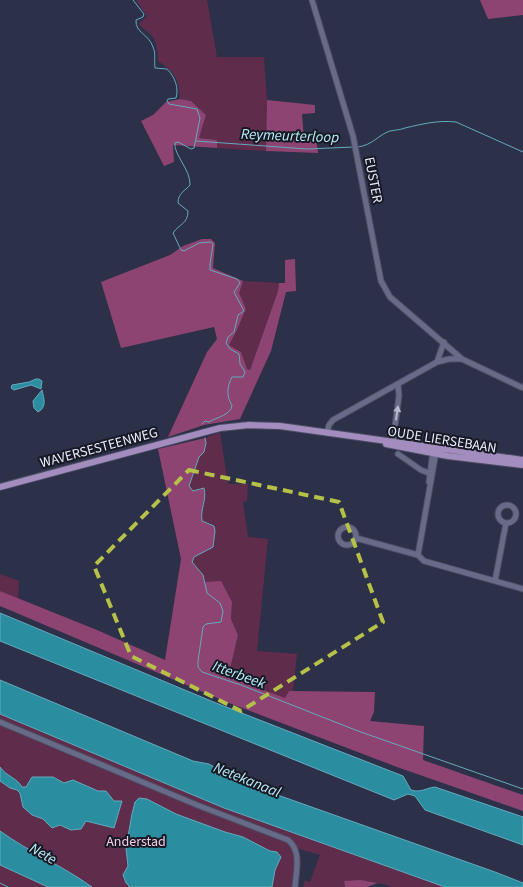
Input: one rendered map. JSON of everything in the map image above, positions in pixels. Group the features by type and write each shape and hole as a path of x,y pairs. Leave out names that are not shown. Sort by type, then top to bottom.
{"main road":[{"name":"OUDE LIERSEBAAN","path":"204,432 262,424 393,441 434,451 523,460"},
{"name":"WAVERSESTEENWEG","path":"0,487 204,432"},
{"name":"OUDE LIERSEBAAN","path":"358,437 523,466"}],"street":[{"name":"EUSTER","path":"312,0 353,136 381,282 390,297 462,359"},
{"path":"437,362 444,342"},
{"path":"327,433 329,425 333,420 437,362 449,359 462,359 523,388"},
{"path":"393,441 399,396 398,384"},
{"path":"418,555 434,451"},
{"path":"398,454 431,474"},
{"path":"496,581 506,523"},
{"path":"356,538 418,555 424,562 523,589"},
{"path":"0,722 197,805 288,840 296,848 295,887"}],"highlighted area":[{"path":"189,470 339,502 383,622 241,711 131,656 94,566"}],"green space":[{"path":"136,0 207,0 217,57 264,57 267,100 266,151 217,148 217,140 199,138 206,115 191,101 180,99 179,86 175,77 158,61 154,38 139,24 147,16"},
{"path":"243,281 279,283 278,291 250,370 247,369 241,352 229,345 246,309 238,293"},
{"path":"220,432 228,484 248,484 247,501 243,502 248,537 268,539 257,651 297,654 293,691 289,691 285,699 227,677 238,635 231,619 232,602 205,582 203,575 192,562 194,557 202,552 215,531 214,525 202,521 203,488 193,491 189,486 199,457 204,452 205,438"},
{"path":"0,574 19,581 18,599 0,591"},
{"name":"Anderstad","path":"0,714 224,808 445,887 392,887 374,882 344,881 345,887 303,887 305,880 310,882 320,855 296,848 297,887 92,887 0,831"},
{"path":"0,865 48,887 0,887"}],"shaded area":[{"path":"480,0 523,0 523,15 488,19"},
{"path":"180,99 191,101 206,115 199,138 217,140 217,148 173,145 174,162 164,166 141,121 153,115 166,102"},
{"path":"267,100 315,105 315,113 302,114 304,139 316,138 318,153 266,151"},
{"path":"202,239 211,239 215,243 213,268 243,281 239,293 246,309 229,345 241,352 247,369 250,370 278,291 279,283 285,283 285,260 295,259 296,291 286,292 271,351 240,419 204,425 168,437 207,352 217,339 214,327 121,348 101,282 170,255 183,246"},
{"path":"36,379 42,381 41,389 31,385 14,390 11,388 12,385"},
{"path":"42,390 44,405 38,412 34,408 33,401"},
{"path":"205,438 204,452 199,457 189,486 193,491 204,488 205,497 202,521 214,526 215,531 213,547 194,557 192,562 203,575 205,582 221,581 232,602 231,619 238,635 228,677 285,698 289,691 375,692 374,712 370,721 424,726 423,760 523,795 523,811 397,767 229,703 0,606 0,591 165,660 181,559 158,449"},
{"path":"0,613 216,703 403,776 411,790 421,791 435,787 523,817 523,845 425,810 415,796 408,794 394,800 0,641"},
{"path":"0,680 193,761 209,764 235,779 495,872 523,883 523,887 445,887 224,808 0,714"},
{"path":"0,767 22,787 26,787 32,777 53,777 64,783 73,780 98,791 106,791 114,801 122,801 114,828 86,821 81,829 71,830 60,825 52,828 43,819 32,815 23,807 20,793 17,790 10,788 0,781"},
{"path":"139,798 147,799 176,814 243,837 270,851 277,852 281,857 275,870 272,887 130,887 123,875 128,866 126,848 132,814 135,802"},
{"path":"0,831 92,887 48,887 0,865"},
{"path":"360,880 378,883 367,887 345,887 344,881"}],"waterway":[{"name":"Itterbeek","path":"133,0 144,14 143,17 136,20 136,24 140,31 149,39 153,47 155,68 167,69 176,83 176,98 168,99 167,101 169,104 197,109 200,118 194,148 191,149 178,142 175,143 177,152 190,179 190,185 180,194 178,200 178,203 188,211 188,215 185,221 173,233 181,250 184,251 199,243 211,242 213,244 210,270 237,279 240,283 234,292 244,311 238,315 234,332 228,337 226,343 230,349 239,354 240,364 245,372 243,377 232,377 230,380 228,391 232,405 229,412 209,422 205,421 202,424"},
{"name":"Reymeurterloop","path":"358,147 368,144 390,131 430,123 456,122 523,152"},
{"name":"Reymeurterloop","path":"196,141 307,149 354,147"},
{"name":"Itterbeek","path":"205,438 204,452 199,457 189,486 193,491 204,488 205,497 202,521 214,526 215,531 213,547 194,557 192,562 203,575 207,593 220,603 223,611 221,622 206,624 203,627 198,661 198,667 202,672 241,685 358,731 523,789"},
{"path":"0,883 8,887"}],"water label":[{"name":"Netekanaal","path":"247,780"},
{"name":"Nete","path":"43,854"}]}
